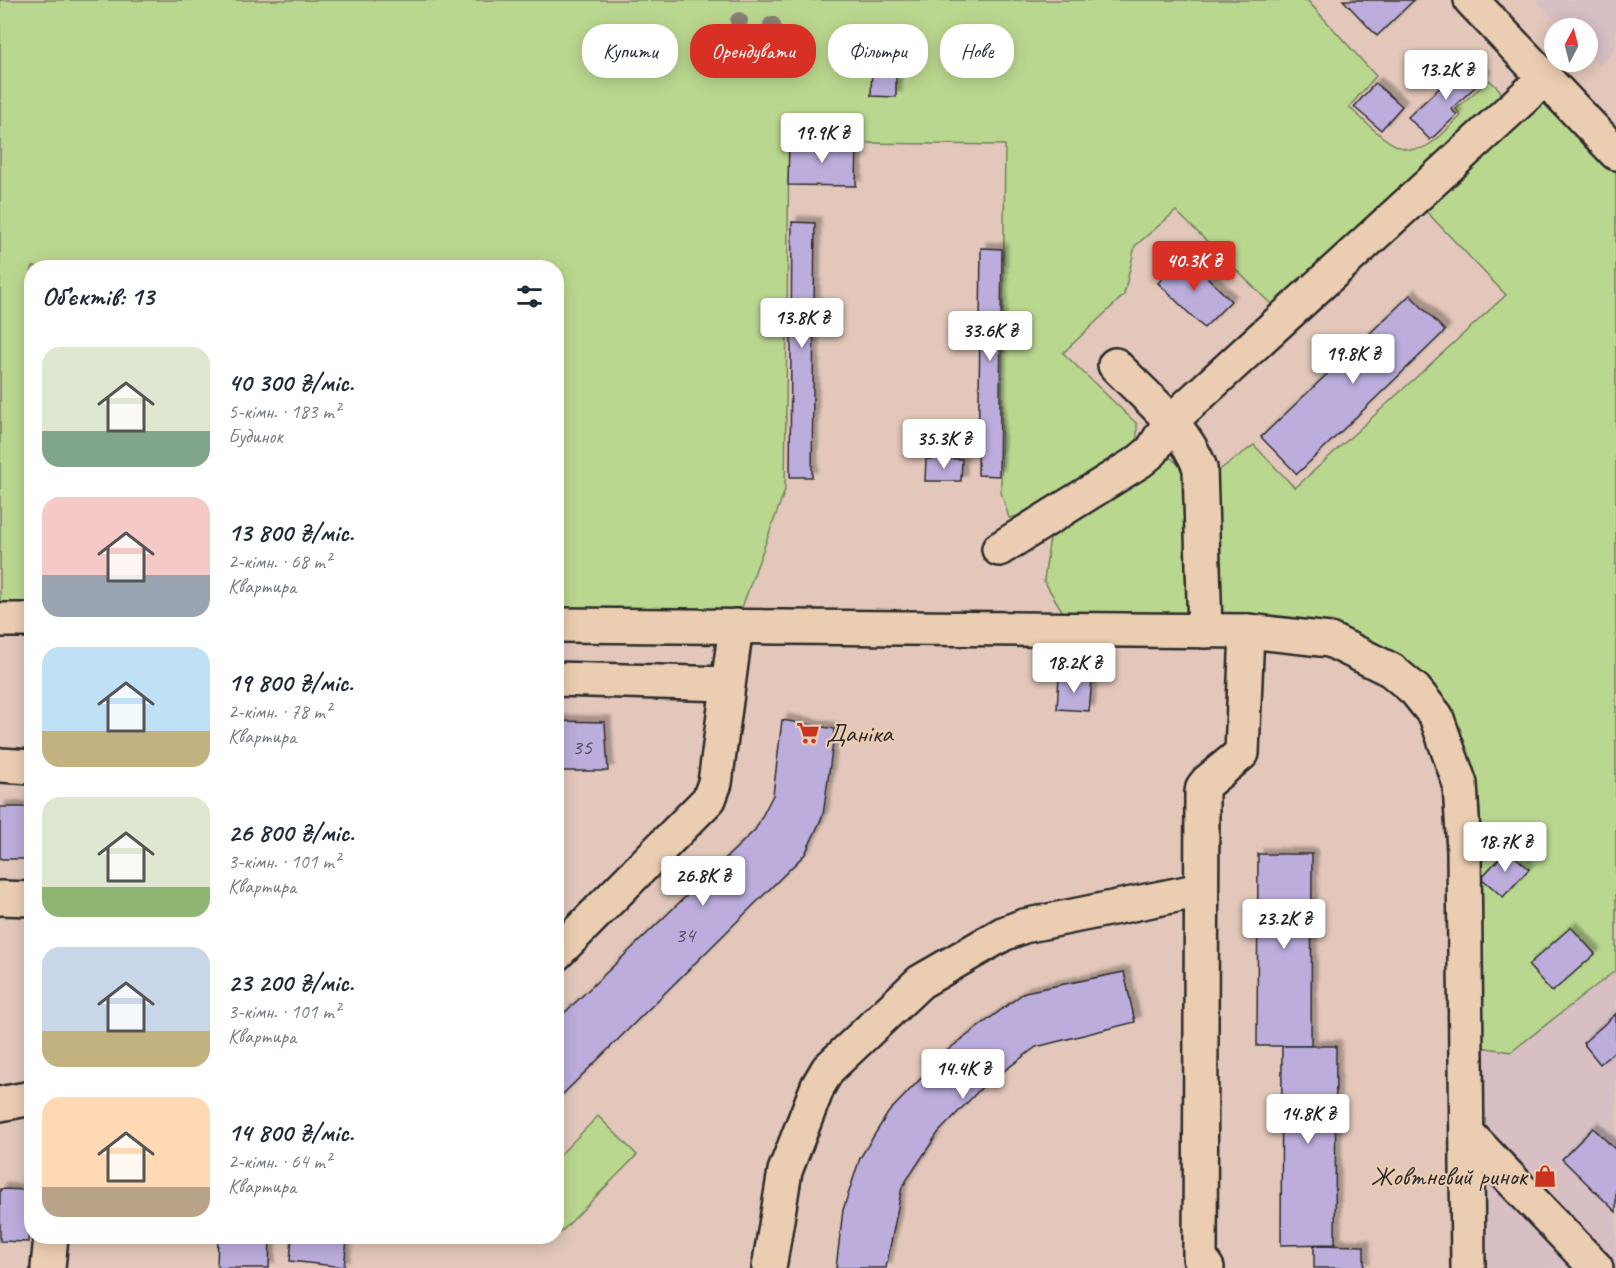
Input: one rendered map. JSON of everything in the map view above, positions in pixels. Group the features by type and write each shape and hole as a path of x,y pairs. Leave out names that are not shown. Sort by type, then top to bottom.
{"street":[{"path":"1471,0 1616,153"},
{"path":"999,549 1140,461 1152,451 1170,422 1544,79"},
{"path":"1116,365 1194,450 1200,468 1205,631"},
{"path":"0,620 24,620"},
{"path":"564,625 1247,631 1330,640 1391,670 1415,690 1436,716 1460,784 1464,851 1468,1268"},
{"path":"564,946 709,799 715,783 736,626"},
{"path":"1207,1268 1200,1258 1203,786 1238,757 1243,748 1247,631"},
{"path":"564,679 728,684"},
{"path":"0,765 24,766"},
{"path":"769,1268 785,1171 818,1086 828,1069 920,982 1003,934 1024,926 1201,890"},
{"path":"0,898 24,898"},
{"path":"0,1104 24,1100"},
{"path":"1467,1133 1596,1268"},
{"path":"48,1268 50,1244"}],"shaded area":[{"path":"1536,0 1616,0 1616,48 1599,66 1598,18 1553,18"},
{"name":"Жовтневий ринок","path":"1616,970 1616,1268 1475,1268 1475,1046 1511,1052"}],"green space":[{"path":"0,0 1307,0 1376,76 1349,107 1376,132 1397,146 1419,149 1430,144 1461,116 1456,109 1489,80 1500,90 1497,107 1276,309 1176,211 1135,246 1124,295 1063,353 1137,424 1137,446 1026,514 1009,518 1001,492 1005,145 789,142 785,490 741,610 564,608 564,260 24,260 24,602 0,602"},
{"path":"1545,97 1616,171 1616,970 1511,1052 1475,1046 1481,849 1475,779 1449,709 1427,678 1397,656 1224,615 1215,601 1211,476 1254,445 1295,488 1506,295 1423,208"},
{"path":"1168,455 1193,479 1190,615 1064,614 1044,581 1049,544 1055,523"},
{"path":"598,1116 637,1155 564,1229 564,1151"}],"building":[{"path":"1343,0 1414,0 1377,36"},
{"path":"1469,61 1485,78 1451,109 1457,115 1430,140 1408,117"},
{"path":"872,78 896,78 896,97 871,96"},
{"path":"1375,83 1402,106 1381,130 1354,107"},
{"path":"789,142 857,143 856,186 788,185"},
{"path":"792,222 815,223 812,477 790,477"},
{"path":"981,248 1002,249 999,476 978,475"},
{"path":"1185,255 1231,301 1204,328 1158,283"},
{"path":"1410,295 1445,331 1297,474 1261,437"},
{"path":"926,459 962,459 961,481 925,481"},
{"path":"1059,677 1092,680 1089,711 1057,709"},
{"path":"782,720 835,729 823,815 805,854 564,1093 564,1013 755,830 773,795"},
{"path":"564,721 605,722 608,771 564,771"},
{"path":"0,807 24,807 24,859 0,859"},
{"path":"1507,850 1529,869 1503,897 1481,878"},
{"path":"1258,854 1312,854 1311,1046 1257,1046"},
{"path":"1571,927 1595,954 1552,992 1528,965"},
{"path":"1124,972 1135,1022 1036,1047 981,1088 938,1133 902,1187 886,1268 836,1268 843,1210 860,1158 888,1113 949,1049 1025,992"},
{"path":"1616,1014 1616,1050 1600,1064 1583,1043"},
{"path":"1282,1046 1336,1046 1335,1244 1281,1245"},
{"path":"1593,1128 1616,1150 1616,1212 1562,1159"},
{"path":"0,1189 24,1190 24,1242 0,1241"},
{"path":"218,1244 270,1244 269,1268 217,1268"},
{"path":"291,1244 347,1244 344,1267 290,1261"},
{"path":"1314,1245 1364,1246 1364,1268 1314,1268"}],"place":[{"name":"Даніка","path":"808,733"},
{"name":"Жовтневий ринок","path":"1545,1176"}]}
